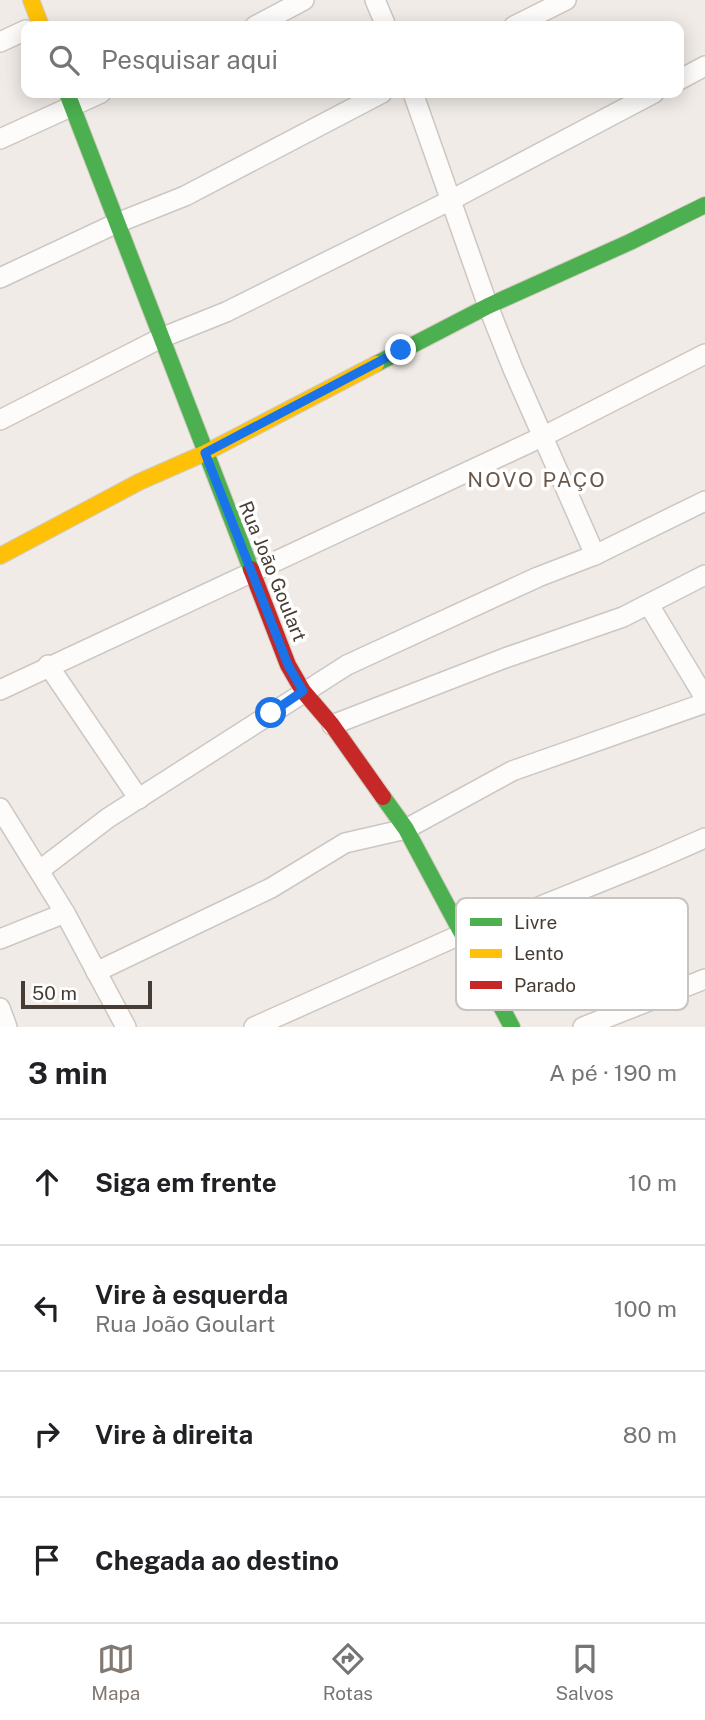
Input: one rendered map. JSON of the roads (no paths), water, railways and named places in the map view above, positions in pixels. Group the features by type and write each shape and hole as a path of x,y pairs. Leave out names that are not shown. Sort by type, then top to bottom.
{"street":[{"path":"31,0 35,21"},
{"path":"264,21 304,0"},
{"path":"374,0 384,21"},
{"path":"524,21 566,0"},
{"path":"0,42 21,33"},
{"path":"684,77 705,66"},
{"path":"0,278 117,223 185,195 372,98"},
{"path":"415,98 488,306 595,555"},
{"path":"0,420 161,338 226,312 451,200 644,98"},
{"path":"0,139 69,99"},
{"name":"Rua João Goulart","path":"69,99 288,665 303,691 332,725 406,829 456,923"},
{"path":"0,556 139,482 205,453 488,306 705,205"},
{"path":"0,690 544,436 705,354"},
{"path":"40,870 108,818 347,665 595,555 705,502"},
{"path":"332,725 623,617 705,575"},
{"path":"96,972 271,888 345,844 406,829 512,771 705,700 649,605"},
{"path":"48,666 139,800"},
{"path":"0,808 65,913 126,1027"},
{"path":"561,898 705,838"},
{"path":"0,939 65,913"},
{"path":"254,1027 456,937"},
{"path":"688,986 705,979"},
{"path":"0,1007 7,1027"},
{"name":"Rua João Goulart","path":"503,1010 512,1027"},
{"path":"583,1027 626,1010"}],"district":[{"name":"NOVO PAÇO","path":"537,479"}]}
